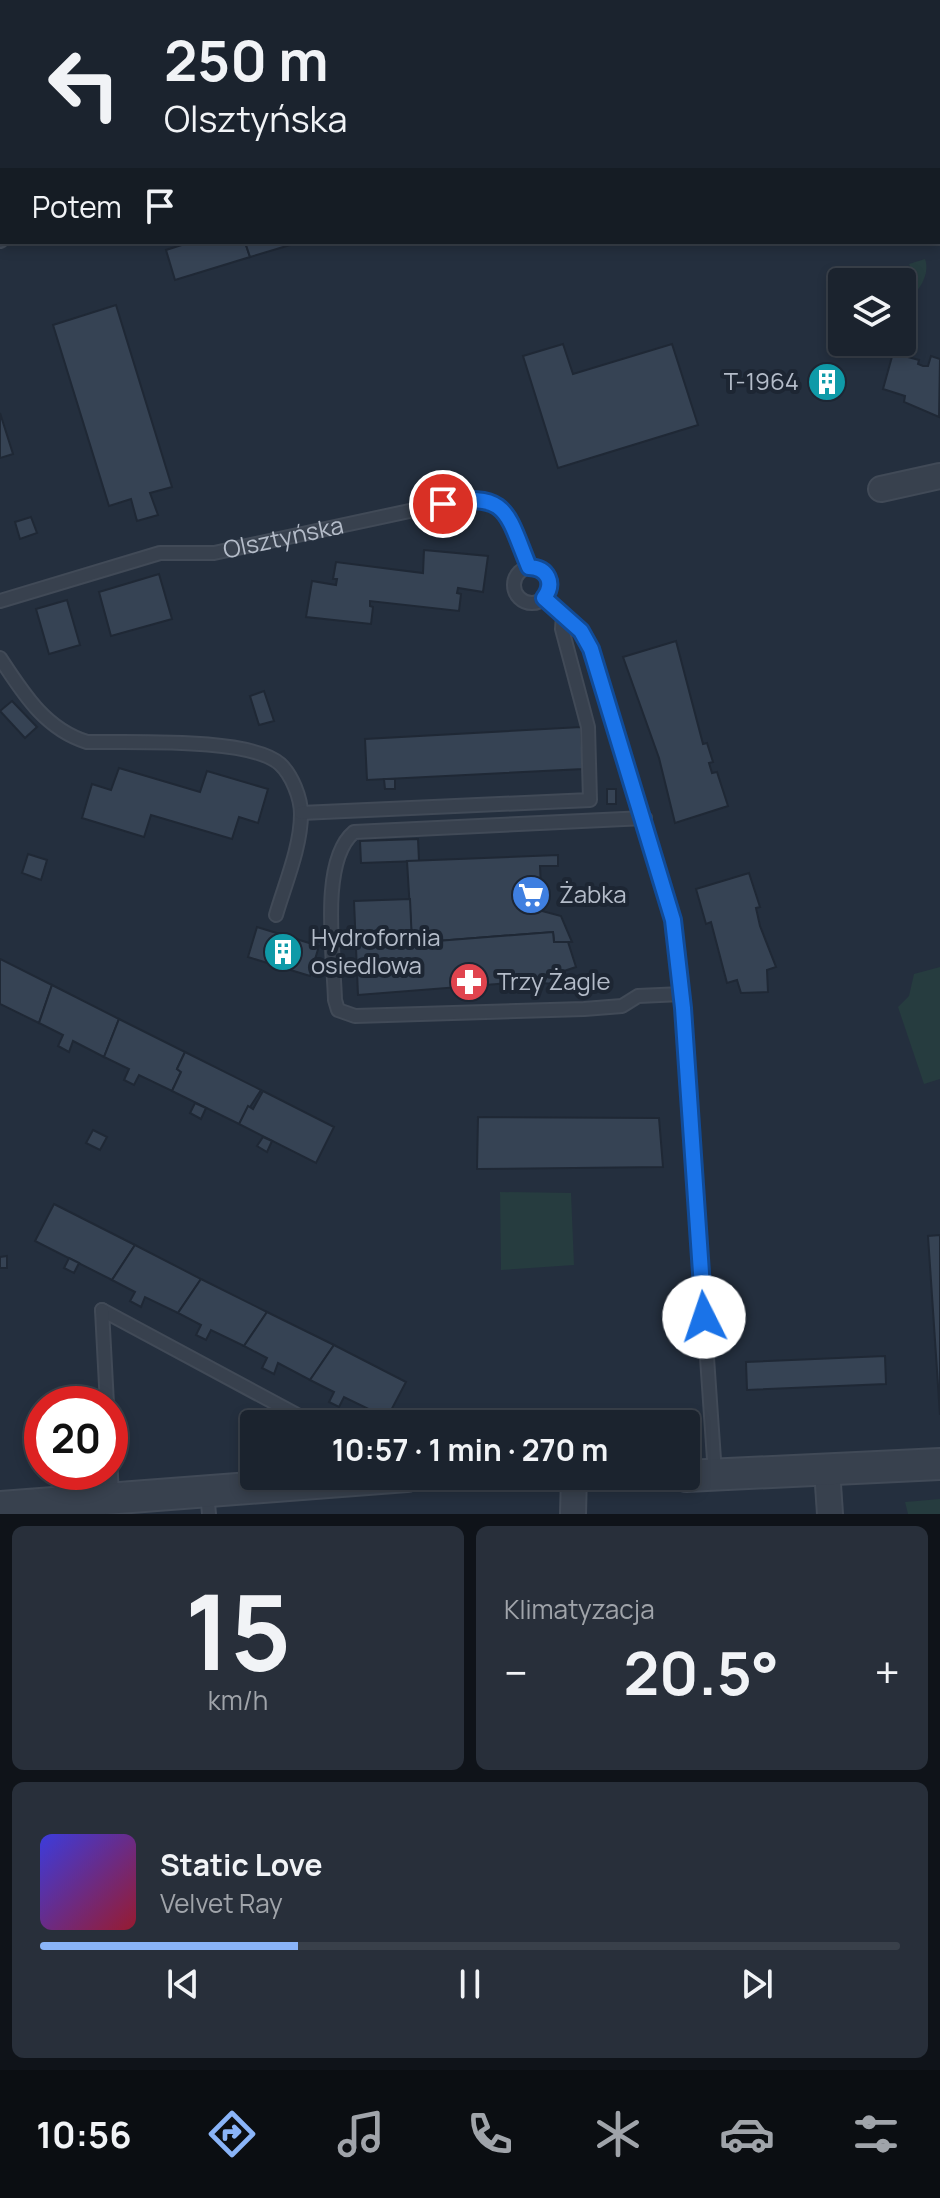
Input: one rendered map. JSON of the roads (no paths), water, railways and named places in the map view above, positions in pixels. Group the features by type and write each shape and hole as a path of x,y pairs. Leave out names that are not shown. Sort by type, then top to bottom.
{"street":[{"path":"881,489 940,476"},
{"path":"700,1476 940,1464"},
{"path":"827,1470 830,1514"},
{"path":"0,1507 112,1500 208,1503 304,1490"},
{"path":"573,1514 574,1490"}],"lane":[{"name":"Olsztyńska","path":"0,601 160,553 214,553 470,498 497,503 506,510 529,567 544,570 549,577 550,584 544,598"},
{"path":"529,567 515,578 516,595 532,604 544,598 581,631 591,649 645,818 673,920 682,994 698,1410"},
{"path":"301,813 590,800 588,727 562,629 563,615"},
{"path":"0,658 35,707 68,736 87,742 252,751 280,764 293,783 301,813 294,853 276,915"},
{"path":"645,818 354,832 342,844 332,875 335,1000 338,1010 355,1016 584,1009 622,1006 638,996 682,994"},
{"path":"106,1386 102,1310 288,1410"},
{"path":"112,1490 112,1500"}],"place":[{"name":"T-1964","path":"827,382"},
{"name":"Żabka","path":"531,895"},
{"name":"Hydrofornia osiedlowa","path":"283,952"},
{"name":"Trzy Żagle","path":"469,982"}]}
